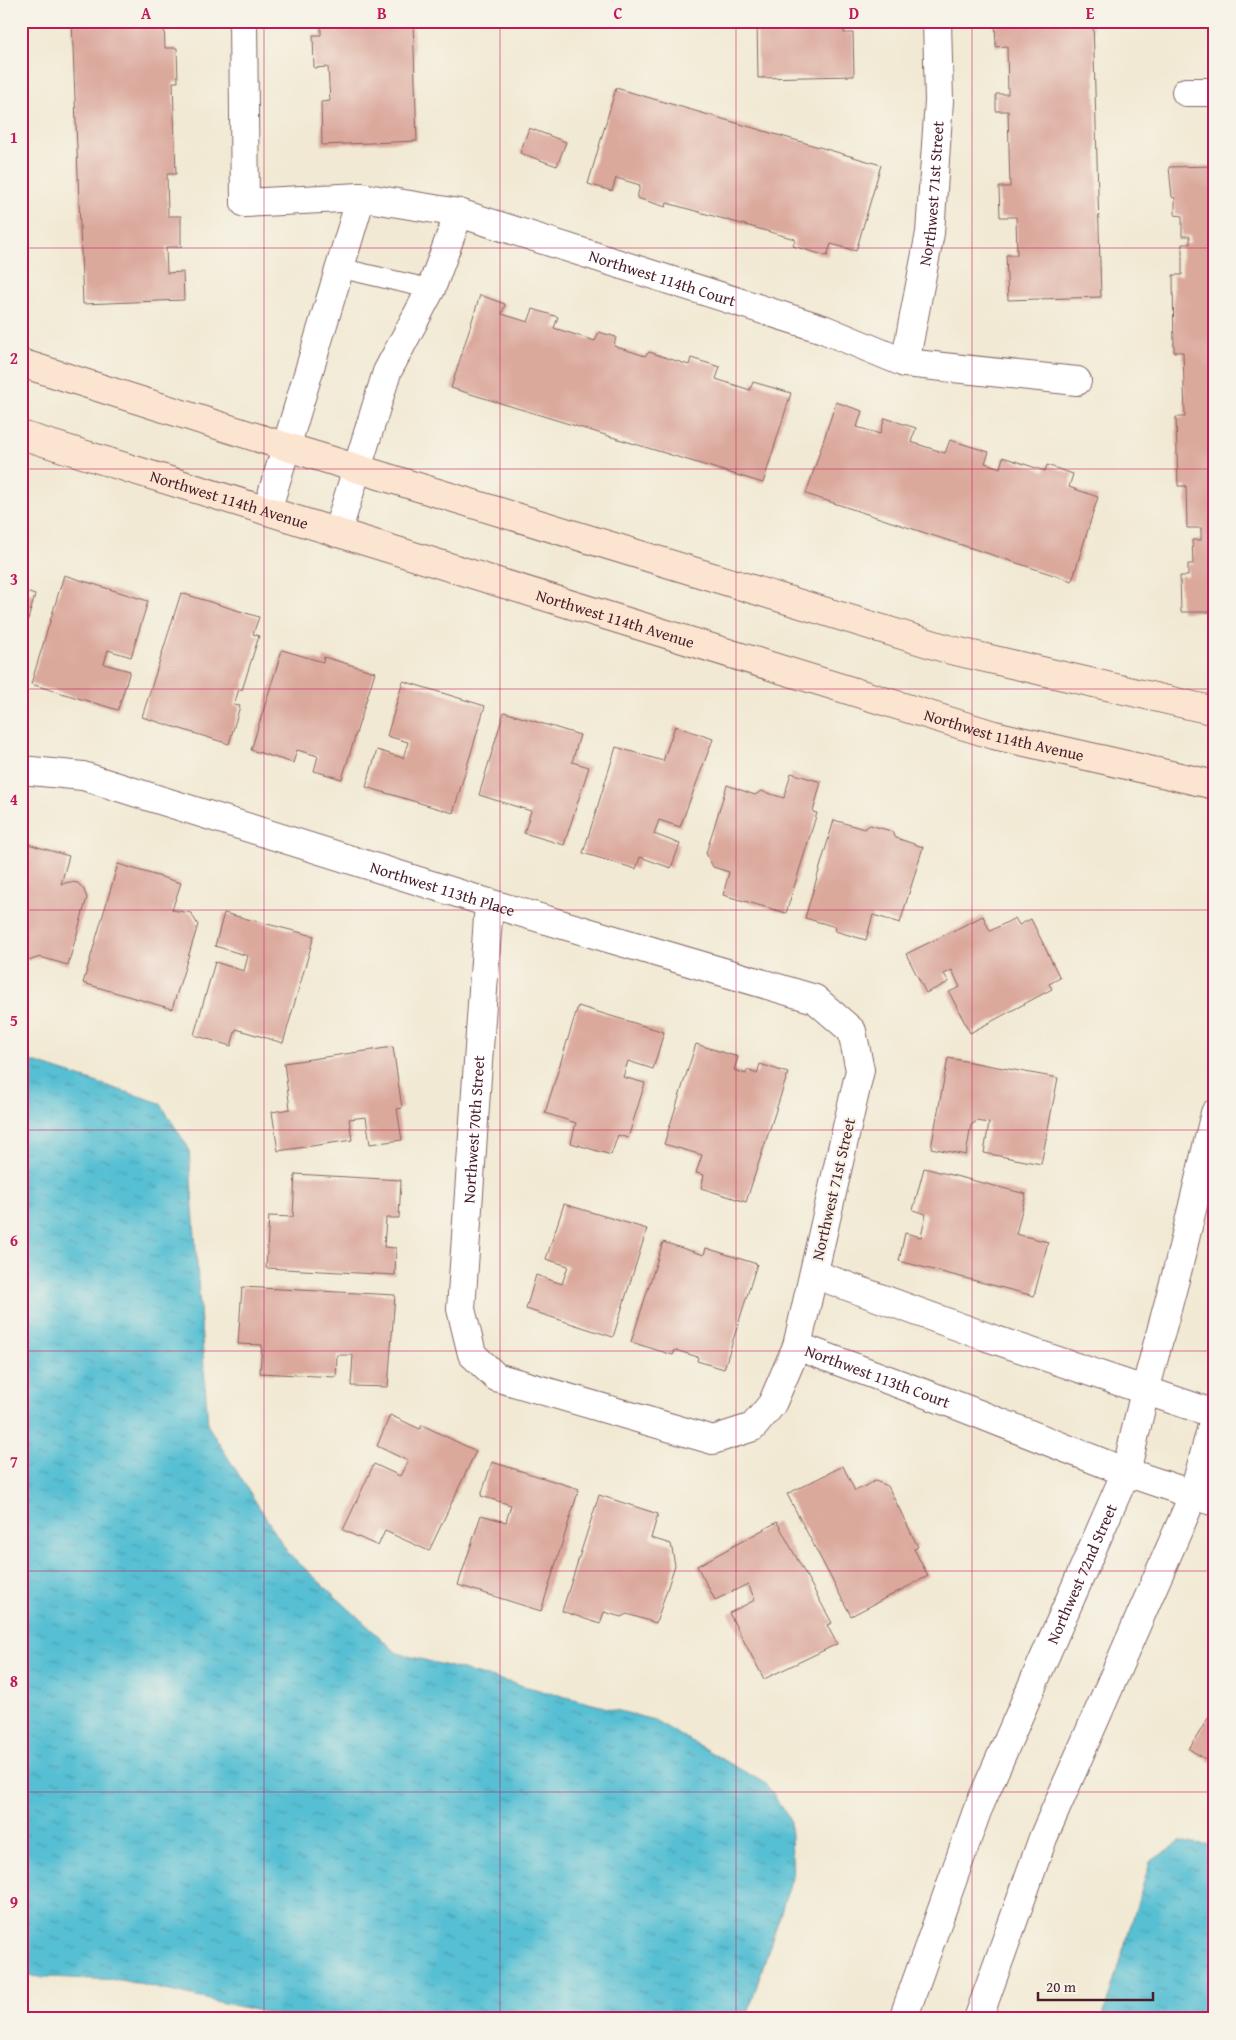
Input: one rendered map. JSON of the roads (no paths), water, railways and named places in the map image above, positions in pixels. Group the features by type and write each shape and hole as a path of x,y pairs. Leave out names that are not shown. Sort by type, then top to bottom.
{"street":[{"name":"Northwest 114th Court","path":"243,21 245,202 361,197 459,213 823,329 906,363 1077,381"},
{"name":"Northwest 71st Street","path":"906,363 930,233 939,101 937,21"},
{"path":"1186,92 1215,92"},
{"path":"267,511 361,197"},
{"path":"336,533 387,372 431,289 459,213"},
{"path":"21,363 287,447 358,467 951,650 1215,711"},
{"name":"Northwest 114th Avenue","path":"21,435 994,735 1215,785"},
{"name":"Northwest 113th Place","path":"21,770 83,776 489,903 815,999 852,1031"},
{"name":"Northwest 70th Street","path":"472,1354 462,1309 489,903"},
{"name":"Northwest 71st Street","path":"797,1346 860,1070 852,1031"},
{"name":"Northwest 72nd Street","path":"902,2019 977,1811 1126,1472 1215,1114"},
{"path":"814,1274 987,1337 1215,1414 1204,1499 1043,1838 978,2019"},
{"name":"Northwest 113th Court","path":"472,1354 496,1377 713,1440 753,1427 772,1404 797,1346 961,1407 1126,1472 1204,1499"}],"lane":[{"path":"340,268 431,289"}],"water":[{"path":"21,1058 160,1103 189,1149 208,1426 288,1553 397,1653 654,1720 766,1784 790,1820 793,1875 746,2019 295,2019 121,1980 21,1976"},
{"path":"1180,1842 1215,1845 1215,2019 1102,2019 1150,1862"}]}
